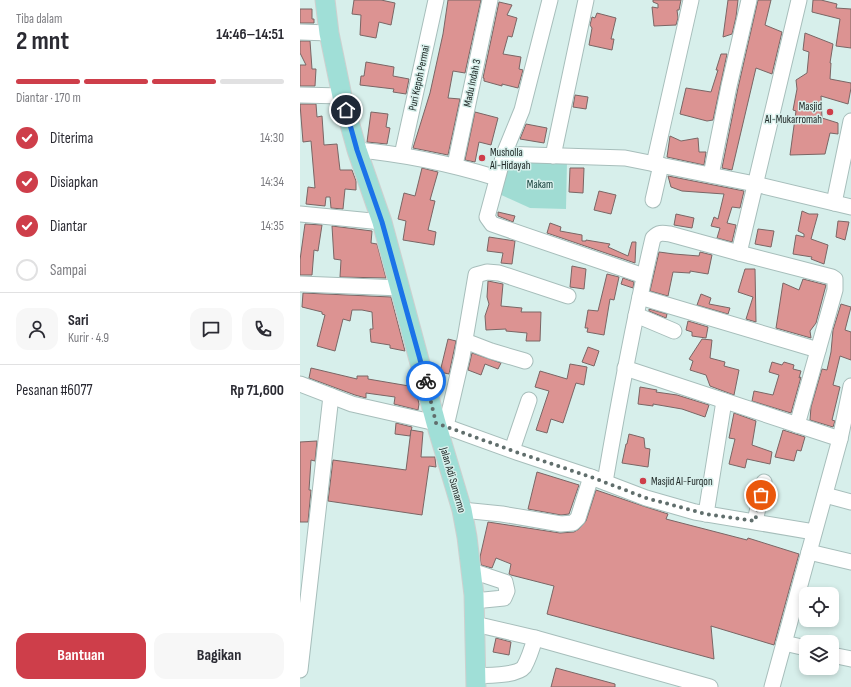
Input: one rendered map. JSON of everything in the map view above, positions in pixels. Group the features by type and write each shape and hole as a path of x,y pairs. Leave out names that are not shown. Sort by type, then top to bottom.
{"main road":[{"name":"Jalan Adi Sumarmo","path":"325,0 329,33 342,96 357,150 382,222 441,425 462,510 472,571 476,682"}],"street":[{"name":"Puri Kepoh Permai","path":"402,155 436,0"},
{"name":"Madu Indah 3","path":"455,166 490,0"},
{"path":"550,0 522,110 504,154 487,217 492,224 644,276"},
{"path":"553,156 586,0"},
{"path":"653,200 658,165 691,0"},
{"path":"711,175 729,86 749,0"},
{"path":"739,253 799,0"},
{"path":"300,32 329,33"},
{"path":"300,95 342,96"},
{"path":"834,203 851,121"},
{"path":"357,150 402,155 455,166 497,178"},
{"path":"504,154 626,158 755,184 851,207"},
{"path":"300,214 382,222"},
{"path":"605,482 625,368 644,276 653,238 657,233 662,232 670,234 835,279 835,290 797,425"},
{"path":"441,425 462,358 476,275 487,272 499,273 568,296"},
{"path":"300,284 401,288"},
{"path":"640,297 818,350"},
{"path":"636,315 674,331"},
{"path":"465,340 491,351 525,361"},
{"path":"625,368 840,439"},
{"path":"300,384 352,404 441,425 591,477 646,498 706,514 814,532"},
{"path":"772,687 840,439 847,420 851,386"},
{"path":"300,670 306,567 331,396"},
{"path":"512,450 529,400"},
{"path":"706,514 724,401"},
{"path":"462,510 502,514 561,524 573,523 578,518 591,477"},
{"path":"755,521 764,482"},
{"path":"825,495 851,502"},
{"path":"809,552 851,562"},
{"path":"472,571 505,582 507,591 504,598 474,601"},
{"path":"475,624 536,638 710,687"},
{"path":"476,682 513,673 524,667 536,638"},
{"path":"784,643 799,646"},
{"path":"839,656 851,659"}],"green space":[{"name":"Makam","path":"505,158 567,161 566,209 530,208 497,193"}],"building":[{"path":"354,0 381,0 395,3 391,25 379,22 376,38 360,35 361,15 352,14"},
{"path":"448,0 481,0 465,73 453,71 448,98 460,99 448,155 413,148 430,93 443,34"},
{"path":"653,0 681,0 679,10 677,10 678,18 676,25 654,26 652,7 658,8 658,4 653,2"},
{"path":"728,0 738,0 736,17 732,34 723,37"},
{"path":"758,0 771,0 765,25 782,32 772,74 756,68 732,170 722,168"},
{"path":"813,0 821,0 837,4 836,8 851,9 851,48 836,46 840,19 812,12"},
{"path":"499,2 512,5 507,15 517,18 512,37 508,36 503,54 521,57 519,69 523,70 518,88 502,84 502,86 484,81 483,78"},
{"path":"300,9 312,9 312,19 314,19 314,23 300,23"},
{"path":"597,13 616,18 611,39 614,39 612,50 589,45 592,17 595,18"},
{"path":"805,33 833,44 830,63 830,79 851,83 851,88 848,104 821,96 822,118 838,123 838,134 830,133 825,154 790,155 796,111 793,110 797,89 796,80 807,73 809,52 803,50"},
{"path":"300,41 310,41 312,69 316,69 315,86 300,86 300,65 306,65 300,53"},
{"path":"721,54 727,54 713,120 707,121 680,114 686,88 711,92"},
{"path":"366,62 394,67 393,76 409,79 406,94 393,92 394,89 360,85 361,76 364,76"},
{"path":"575,95 588,97 586,109 573,107"},
{"path":"300,104 316,104 317,117 322,116 324,145 337,144 340,170 352,170 356,181 356,190 345,189 343,209 331,208 330,197 326,197 325,206 306,204 308,187 315,188 311,141 303,142"},
{"path":"371,112 388,114 386,127 390,128 387,144 367,142"},
{"path":"475,112 498,118 491,145 479,142 475,162 465,160"},
{"path":"526,124 547,128 544,143 520,139"},
{"path":"670,136 681,141 698,138 699,152 706,152 704,165 667,157"},
{"path":"422,168 438,172 430,200 435,201 428,230 436,232 434,245 403,240 406,221 398,219 404,193 415,196"},
{"path":"570,168 584,168 583,193 569,192"},
{"path":"668,176 744,191 740,208 732,207 727,223 736,225 732,242 717,238 720,228 711,226 714,217 718,219 724,194 682,191 671,187"},
{"path":"599,191 616,195 611,214 594,210"},
{"path":"802,211 809,214 818,214 811,239 828,245 824,264 811,259 812,257 793,254 796,235 804,237 804,234 798,231"},
{"path":"498,212 515,216 513,222 498,216"},
{"path":"676,214 694,218 692,228 674,225"},
{"path":"838,221 849,222 845,240 836,237"},
{"path":"550,223 561,227 560,231 582,235 582,241 586,240 610,244 608,247 628,256 632,242 636,242 635,263 547,233"},
{"path":"305,224 322,225 318,251 314,250 312,275 300,275 300,260"},
{"path":"332,226 372,231 371,243 377,244 386,278 340,277 341,260 334,259"},
{"path":"758,229 774,231 771,247 755,244"},
{"path":"489,237 515,241 512,264 501,263 503,253 487,251"},
{"path":"659,252 699,256 700,252 712,255 708,274 690,271 690,273 673,272 668,296 650,291"},
{"path":"572,266 586,269 584,289 570,287"},
{"path":"745,269 755,269 756,322 746,319 753,297 738,292"},
{"path":"607,274 619,277 614,300 610,299 604,335 587,332 588,328 585,328 588,310 598,311"},
{"path":"623,278 634,282 633,288 621,284"},
{"path":"803,279 826,285 816,323 810,331 811,338 776,328 783,283 799,290"},
{"path":"488,281 503,284 501,306 522,308 521,312 541,312 540,341 526,341 527,333 506,331 506,329 486,330 485,316 489,304 487,297"},
{"path":"303,293 391,297 405,351 390,348 390,345 371,342 370,329 373,329 372,312 362,310 352,310 350,321 343,319 335,351 317,346 325,315 322,314 322,312 302,307"},
{"path":"701,294 711,298 709,304 730,308 728,314 697,305"},
{"path":"841,304 851,307 845,330 851,332 851,360 840,356 833,385 840,387 832,420 835,421 833,427 810,420 811,407 822,369 827,370 831,352 833,330"},
{"path":"649,309 667,314 666,318 649,311"},
{"path":"688,321 708,327 706,338 692,336 692,332 686,330"},
{"path":"448,339 456,341 449,374 440,372"},
{"path":"702,339 712,340 710,358 725,362 724,366 739,370 734,395 710,386 706,375 690,370 693,361 689,359"},
{"path":"588,347 599,351 594,366 582,362"},
{"path":"472,353 501,363 498,369 485,364 481,375 468,370"},
{"path":"772,362 782,365 784,362 794,365 793,369 801,371 799,378 801,377 791,413 752,401 754,391 773,395 779,375 769,372"},
{"path":"570,364 587,367 584,385 576,383 563,423 551,419 547,433 536,430 549,391 535,387 540,371 567,379"},
{"path":"311,368 357,379 357,376 368,376 368,379 415,387 419,404 418,410 394,404 395,397 366,393 366,398 309,378"},
{"path":"640,387 657,390 656,392 677,395 709,405 705,417 682,409 653,404 653,406 638,404"},
{"path":"734,413 756,421 752,445 772,452 770,464 747,459 745,468 729,464 735,439 729,438"},
{"path":"396,423 412,427 410,436 395,434"},
{"path":"411,430 423,432 421,457 435,457 436,467 429,466 422,515 328,501 333,460 406,470"},
{"path":"783,430 805,437 801,451 797,450 794,461 775,457"},
{"path":"629,434 644,438 645,448 650,449 648,467 622,463"},
{"path":"317,441 315,461 311,460 309,490 311,490 308,522 300,522 300,442"},
{"path":"537,472 579,485 569,514 561,515 528,509"},
{"path":"596,490 668,514 666,519 747,540 748,538 799,554 774,645 711,626 714,659 547,614 554,586 511,575 509,574 511,564 496,558 492,568 481,565 480,557 488,522 560,533 574,532 586,521"},
{"path":"496,638 511,642 509,655 493,652"},
{"path":"556,668 615,684 615,687 551,687"}],"way so far":[{"path":"426,381 436,423 591,477 646,498 706,514 755,521 761,495"}],"place":[{"name":"Masjid Al-Mukarromah","path":"830,112"},
{"name":"Musholla Al-Hidayah","path":"482,158"},
{"name":"Masjid Al-Furqon","path":"643,481"}],"route":[{"path":"346,110 357,150 382,222 426,381"}]}
